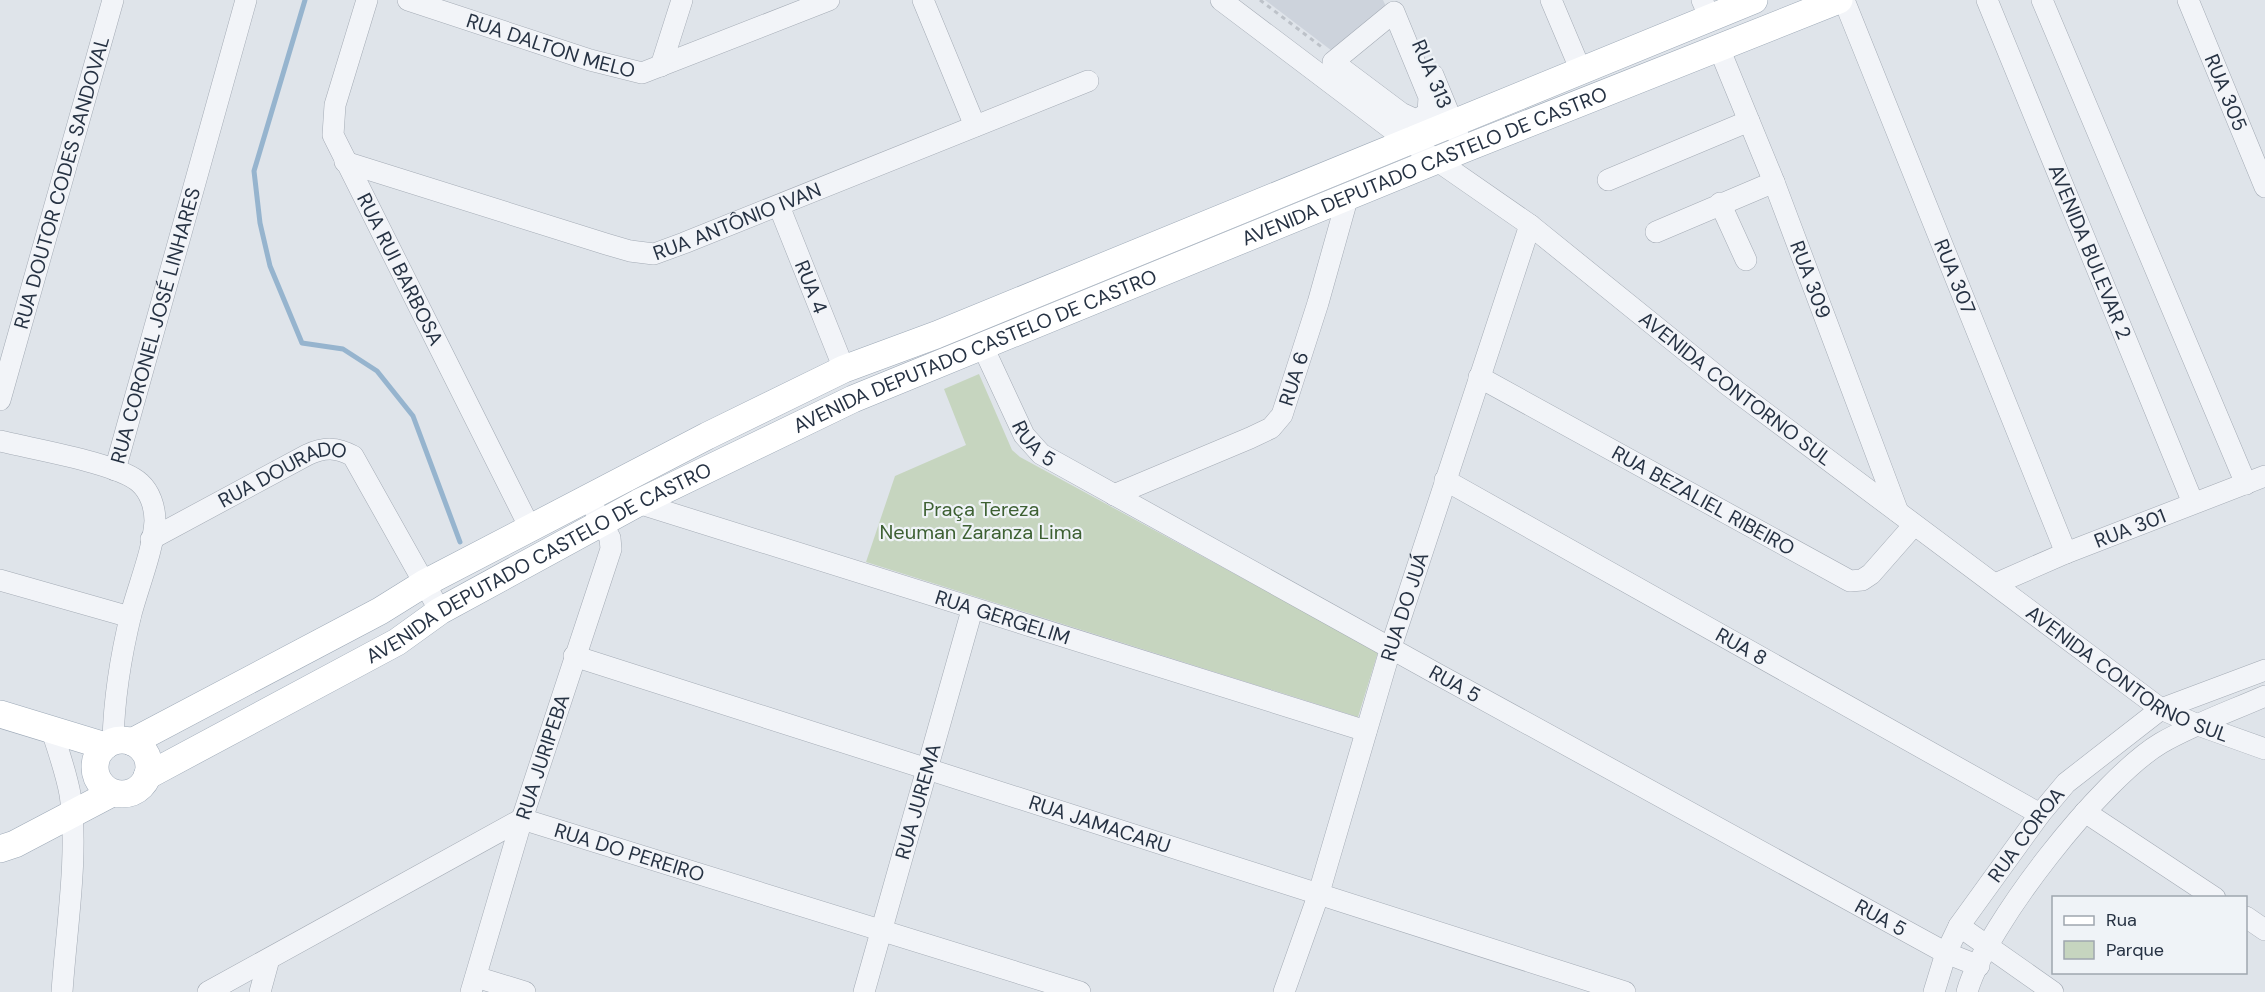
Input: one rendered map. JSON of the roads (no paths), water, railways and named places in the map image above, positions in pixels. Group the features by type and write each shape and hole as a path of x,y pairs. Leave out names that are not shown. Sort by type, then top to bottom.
{"main road":[{"name":"AVENIDA DEPUTADO CASTELO DE CASTRO","path":"116,743 380,611 425,583 588,497 844,369 957,326 1581,70 1706,9 1754,0"},
{"name":"AVENIDA DEPUTADO CASTELO DE CASTRO","path":"147,776 397,642 440,611 638,503 853,399 1436,160 1839,0"},
{"path":"380,611 397,642"},
{"path":"0,714 116,743 146,754 149,763 147,776 139,789 130,793 112,793 0,849"},
{"path":"112,793 104,788 95,771 99,753 116,743"}],"street":[{"name":"RUA DOUTOR CODES SANDOVAL","path":"0,400 113,0"},
{"name":"RUA CORONEL JOSÉ LINHARES","path":"116,743 115,706 130,617 151,539 154,513 147,491 139,482 115,470 246,0"},
{"name":"RUA RUI BARBOSA","path":"367,0 333,114 333,135 530,528"},
{"name":"RUA DALTON MELO","path":"408,0 620,69 642,73 829,0"},
{"path":"661,66 682,0"},
{"path":"923,0 975,126"},
{"name":"AVENIDA CONTORNO SUL","path":"1221,0 1408,140 1530,225 1728,386 2161,709 2265,749"},
{"name":"RUA 313","path":"1401,0 1464,149"},
{"path":"1551,0 1581,70"},
{"name":"RUA 307","path":"1844,0 2066,553"},
{"name":"AVENIDA BULEVAR 2","path":"1987,0 2193,503"},
{"path":"2042,0 2255,480"},
{"name":"RUA 305","path":"2188,0 2265,187"},
{"path":"1394,12 1429,97 1428,113 1416,120 1401,113 1333,62 1340,57 1394,12"},
{"name":"RUA 309","path":"1719,48 1906,518"},
{"name":"RUA ANTÔNIO IVAN","path":"345,162 606,244 654,254 1088,81"},
{"path":"1608,180 1749,121"},
{"path":"1656,232 1774,182"},
{"name":"RUA 6","path":"1114,495 1271,428 1282,415 1318,303 1348,196"},
{"path":"1720,203 1746,260"},
{"name":"RUA 4","path":"779,206 844,369"},
{"name":"RUA DO JUÁ","path":"1284,992 1318,896 1391,647 1530,225"},
{"name":"RUA 5","path":"983,347 1024,435 1041,454 1391,647 1512,717 1946,953 1984,957 2053,992"},
{"name":"RUA BEZALIEL RIBEIRO","path":"1479,377 1851,581 1862,580 1871,574 1906,518"},
{"path":"0,441 115,470"},
{"name":"RUA DOURADO","path":"151,539 308,454 333,448 353,456 440,611"},
{"name":"RUA 8","path":"1445,480 2040,814"},
{"name":"RUA 301","path":"1995,584 2066,553 2255,480"},
{"name":"RUA JURIPEBA","path":"473,984 522,819 611,549 610,538 588,497"},
{"name":"RUA GERGELIM","path":"638,503 972,610 1366,731"},
{"path":"0,580 130,617"},
{"name":"RUA JUREMA","path":"864,992 972,610"},
{"name":"RUA JAMACARU","path":"574,656 928,766 1318,896 1625,992"},
{"name":"RUA COROA","path":"1934,992 1946,953 1959,926 2040,814 2066,783 2161,709 2265,670"},
{"name":"RUA COROA","path":"1967,992 2006,916 2085,812 2131,765 2161,743 2265,696"},
{"path":"51,728 66,780 72,814 62,992"},
{"path":"2085,812 2213,896"},
{"path":"208,992 522,819"},
{"name":"RUA DO PEREIRO","path":"522,819 1080,992"},
{"path":"2247,918 2265,930"},
{"path":"1959,926 1984,957"},
{"path":"260,992 269,959"},
{"path":"473,984 525,992"}],"waterway":[{"path":"305,0 254,171 260,223 270,266 302,343 343,349 377,371 413,416 460,542"}],"park label":[{"name":"Praça Tereza Neuman Zaranza Lima","path":"981,520"}]}
